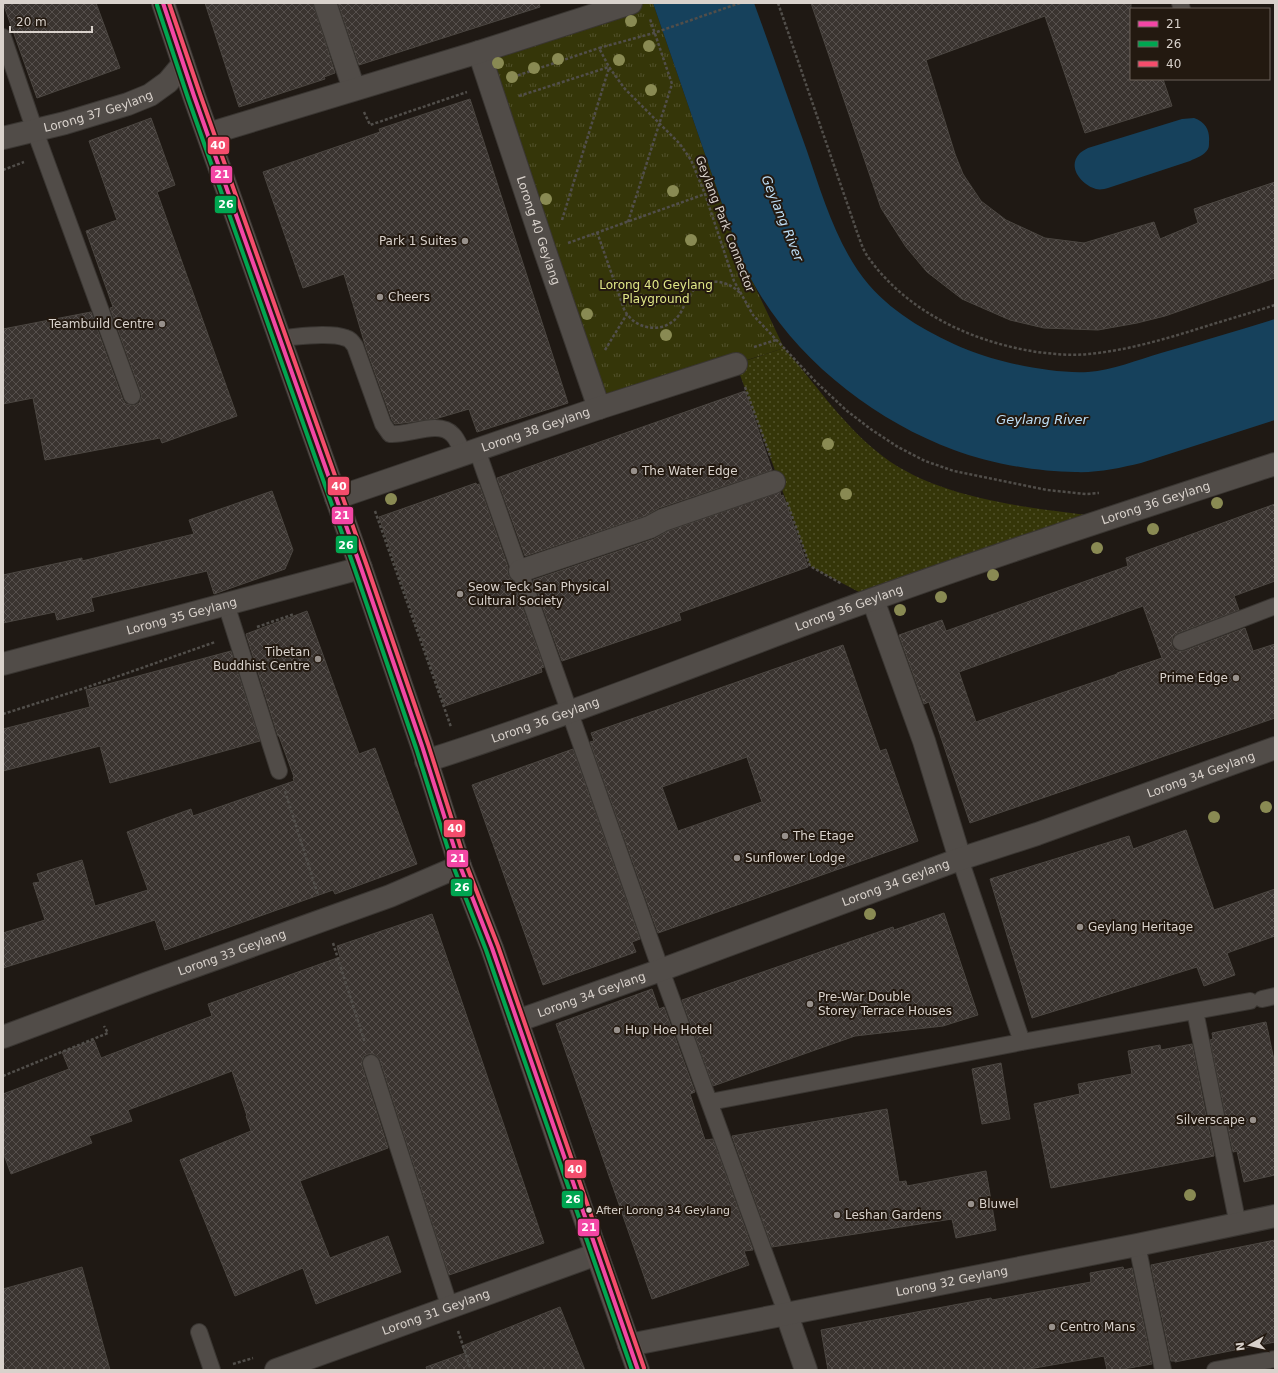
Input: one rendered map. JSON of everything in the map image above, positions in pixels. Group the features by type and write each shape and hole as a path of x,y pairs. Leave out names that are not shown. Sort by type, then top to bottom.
{"main road":[{"path":"163,3 183,64 361,568 460,866 492,948 638,1370"}],"street":[{"path":"325,3 354,89"},
{"path":"208,134 479,52 631,3"},
{"name":"Lorong 40 Geylang","path":"479,52 549,250 588,378 599,408"},
{"name":"Lorong 37 Geylang","path":"3,138 35,131 128,104 150,95 168,82 183,64"},
{"name":"Lorong 38 Geylang","path":"336,498 599,408 736,364"},
{"name":"Lorong 36 Geylang","path":"426,761 570,712 873,600 1103,520 1275,464"},
{"path":"520,571 650,527 663,520 774,482"},
{"name":"Lorong 35 Geylang","path":"3,664 361,568"},
{"path":"873,600 924,741 960,859"},
{"name":"Lorong 34 Geylang","path":"517,1021 661,970 960,859 1045,831 1275,748"},
{"name":"Lorong 33 Geylang","path":"3,1036 144,984 326,920 390,896 460,866"},
{"name":"Lorong 32 Geylang","path":"629,1345 1137,1245 1275,1216"},
{"name":"Lorong 31 Geylang","path":"276,1370 597,1254"},
{"path":"787,1314 806,1370"}],"lane":[{"path":"3,37 35,131 132,396"},
{"path":"280,338 336,336 350,340 355,346 383,424 390,434 400,434 436,428 448,430 470,452 520,571 661,970 787,1314"},
{"path":"226,604 279,771"},
{"path":"1181,642 1275,606"},
{"path":"960,859 1022,1042"},
{"path":"710,1102 1262,998"},
{"path":"1195,1011 1238,1224"},
{"path":"371,1063 450,1308"},
{"path":"1137,1245 1164,1370"},
{"path":"198,1332 212,1370"},
{"path":"1216,1370 1275,1359"}],"path":[{"path":"628,222 672,84 654,33 740,3"},
{"path":"778,3 854,225 867,256 883,276 902,294 928,312 962,332 993,342 1044,353 1066,355 1088,354 1122,349 1159,340 1275,305"},
{"name":"Geylang Park Connector","path":"654,33 599,48 617,80 688,154 705,194 733,277 742,296 753,315 816,382 854,416 898,447 925,461 954,471 1047,490 1086,494 1104,493"},
{"path":"518,97 609,67"},
{"path":"549,250 609,67"},
{"path":"549,250 705,194"},
{"path":"597,232 623,307 634,322 643,326 653,328 666,326 675,320 680,314 686,299 691,293 697,287 707,283 726,283 733,287 742,296"},
{"path":"588,378 627,314"},
{"path":"368,487 430,669 460,750"},
{"path":"3,714 85,688 301,611"},
{"path":"279,771 371,1063"},
{"path":"3,1076 108,1033 94,1003"},
{"path":"450,1308 470,1370"}],"green space":[{"name":"Lorong 40 Geylang Playground","path":"631,3 653,3 739,253 784,348 599,408 479,52"},
{"path":"784,348 850,427 875,450 899,467 926,481 986,499 1018,506 1110,518 872,599 810,566 736,364"}],"water":[{"name":"Geylang River","path":"653,3 754,3 825,203 848,255 869,285 890,306 902,315 941,338 981,355 1027,367 1074,372 1097,371 1116,367 1275,319 1275,420 1141,463 1100,471 1061,472 1013,466 967,455 920,436 888,418 856,397 826,373 799,346 775,317 755,286 739,253"},
{"path":"1194,118 1202,122 1206,127 1208,131 1209,146 1205,153 1190,161 1102,189 1096,189 1086,184 1081,180 1075,169 1076,158 1081,152 1088,148 1182,119"}],"building":[{"path":"3,3 96,3 120,68 37,98"},
{"path":"205,3 313,3 335,73 324,77 325,79 239,107"},
{"path":"338,3 539,3 540,7 359,65"},
{"path":"811,3 1131,3 1130,80 1163,80 1172,106 1085,133 1045,16 926,60 955,154 963,174 981,201 1006,220 1045,238 1084,243 1154,222 1160,239 1198,223 1194,209 1275,182 1275,278 1165,316 1137,323 1098,330 1044,328 1010,320 962,299 927,272 906,247 881,208"},
{"path":"470,99 568,403 477,432 469,409 435,419 395,424 392,420 366,348 344,274 303,288 263,172 380,132 379,129"},
{"path":"151,118 175,185 157,192 237,416 162,443 160,438 45,460 33,398 3,404 3,329 91,312 123,400 126,404 131,405 136,405 140,402 141,393 110,308 113,307 86,231 117,220 89,141"},
{"name":"The Water Edge","path":"745,391 772,470 659,508 645,516 525,556 497,478"},
{"name":"Seow Teck San Physical Cultural Society","path":"476,483 477,485 479,484 508,567 508,575 513,581 544,667 541,668 542,672 445,706 379,517"},
{"path":"272,491 293,550 285,569 214,594 207,571 91,598 94,611 57,620 55,612 3,623 3,575 82,558 82,561 194,534 189,520"},
{"path":"780,492 781,496 783,495 808,567 679,613 681,620 562,661 533,580 654,539 668,531"},
{"path":"1275,504 1275,581 1234,596 1239,610 1178,633 1173,636 1172,646 1175,650 1184,651 1245,628 1253,651 1275,644 1275,718 970,823 929,702 924,704 899,635 942,620 946,631 1128,566 1126,558","holes":["1143,606 1162,658 976,722 959,672"]},
{"path":"307,611 359,754 375,748 417,864 335,894 333,890 165,950 155,920 3,968 3,933 45,920 33,883 40,882 37,874 82,860 95,906 148,890 127,832 191,809 193,816 294,781 294,777 278,736 246,634"},
{"path":"843,645 880,751 886,749 918,841 658,933 590,742 594,741 591,733","holes":["747,757 762,802 678,831 662,787"]},
{"path":"231,651 260,741 110,783 100,746 3,771 3,729 90,707 86,690"},
{"path":"573,749 640,939 632,942 636,952 543,985 472,785"},
{"name":"Geylang Heritage","path":"1186,830 1214,910 1275,889 1275,936 1227,953 1235,975 1204,986 1197,967 1032,1018 990,879 1129,836 1133,849"},
{"path":"944,913 978,1015 943,1026 855,1036 713,1086 682,1000 893,927 894,930"},
{"path":"432,914 544,1243 449,1275 380,1060 373,1054 364,1056 362,1066 388,1148 300,1181 330,1258 388,1236 401,1272 316,1304 303,1268 235,1296 180,1160 251,1131 232,1071 128,1110 132,1121 89,1136 92,1143 11,1174 3,1152 3,1094 69,1069 62,1052 94,1040 101,1058 212,1016 208,1004 340,957 337,946"},
{"path":"652,989 659,1009 664,1007 695,1092 690,1094 705,1140 713,1139 753,1250 744,1251 749,1265 652,1299 556,1024"},
{"name":"Silverscape","path":"1266,1022 1275,1065 1275,1175 1244,1182 1237,1151 1233,1152 1210,1040 1213,1039 1212,1033"},
{"path":"1192,1044 1214,1156 1051,1188 1034,1104 1080,1094 1078,1084 1132,1074 1128,1051 1160,1045 1161,1050"},
{"path":"1001,1063 1010,1119 982,1124 972,1069"},
{"path":"887,1109 899,1182 906,1181 907,1186 986,1171 996,1230 956,1238 952,1219 772,1247 732,1136"},
{"path":"1275,1240 1275,1342 1175,1362 1171,1361 1151,1265"},
{"path":"82,1267 110,1370 3,1370 3,1289"},
{"path":"1123,1267 1124,1270 1132,1268 1152,1364 1118,1370 1107,1370 1104,1356 1023,1370 828,1370 821,1330 991,1298 992,1300 1091,1282 1090,1273"},
{"path":"560,1307 585,1370 427,1370 426,1367 465,1353 462,1346"}],"transit line":[{"name":"21","path":"163,3 194,96 361,568 422,746 460,866 492,948 638,1370"},
{"name":"40","path":"169,3 367,566 428,744 466,864 498,946 644,1368"},
{"name":"26","path":"157,5 188,98 355,570 416,748 454,868 486,950 632,1370"}],"place":[{"name":"Park 1 Suites","path":"465,241"},
{"name":"Cheers","path":"380,297"},
{"name":"Teambuild Centre","path":"162,324"},
{"name":"The Water Edge","path":"634,471"},
{"name":"Seow Teck San Physical Cultural Society","path":"460,594"},
{"name":"Tibetan Buddhist Centre","path":"318,659"},
{"name":"Prime Edge","path":"1236,678"},
{"name":"The Etage","path":"785,836"},
{"name":"Sunflower Lodge","path":"737,858"},
{"name":"Geylang Heritage","path":"1080,927"},
{"name":"Pre-War Double Storey Terrace Houses","path":"810,1004"},
{"name":"Hup Hoe Hotel","path":"617,1030"},
{"name":"Silverscape","path":"1253,1120"},
{"name":"Bluwel","path":"971,1204"},
{"name":"After Lorong 34 Geylang","path":"589,1210"},
{"name":"Leshan Gardens","path":"837,1215"},
{"name":"Centro Mans","path":"1052,1327"}]}
